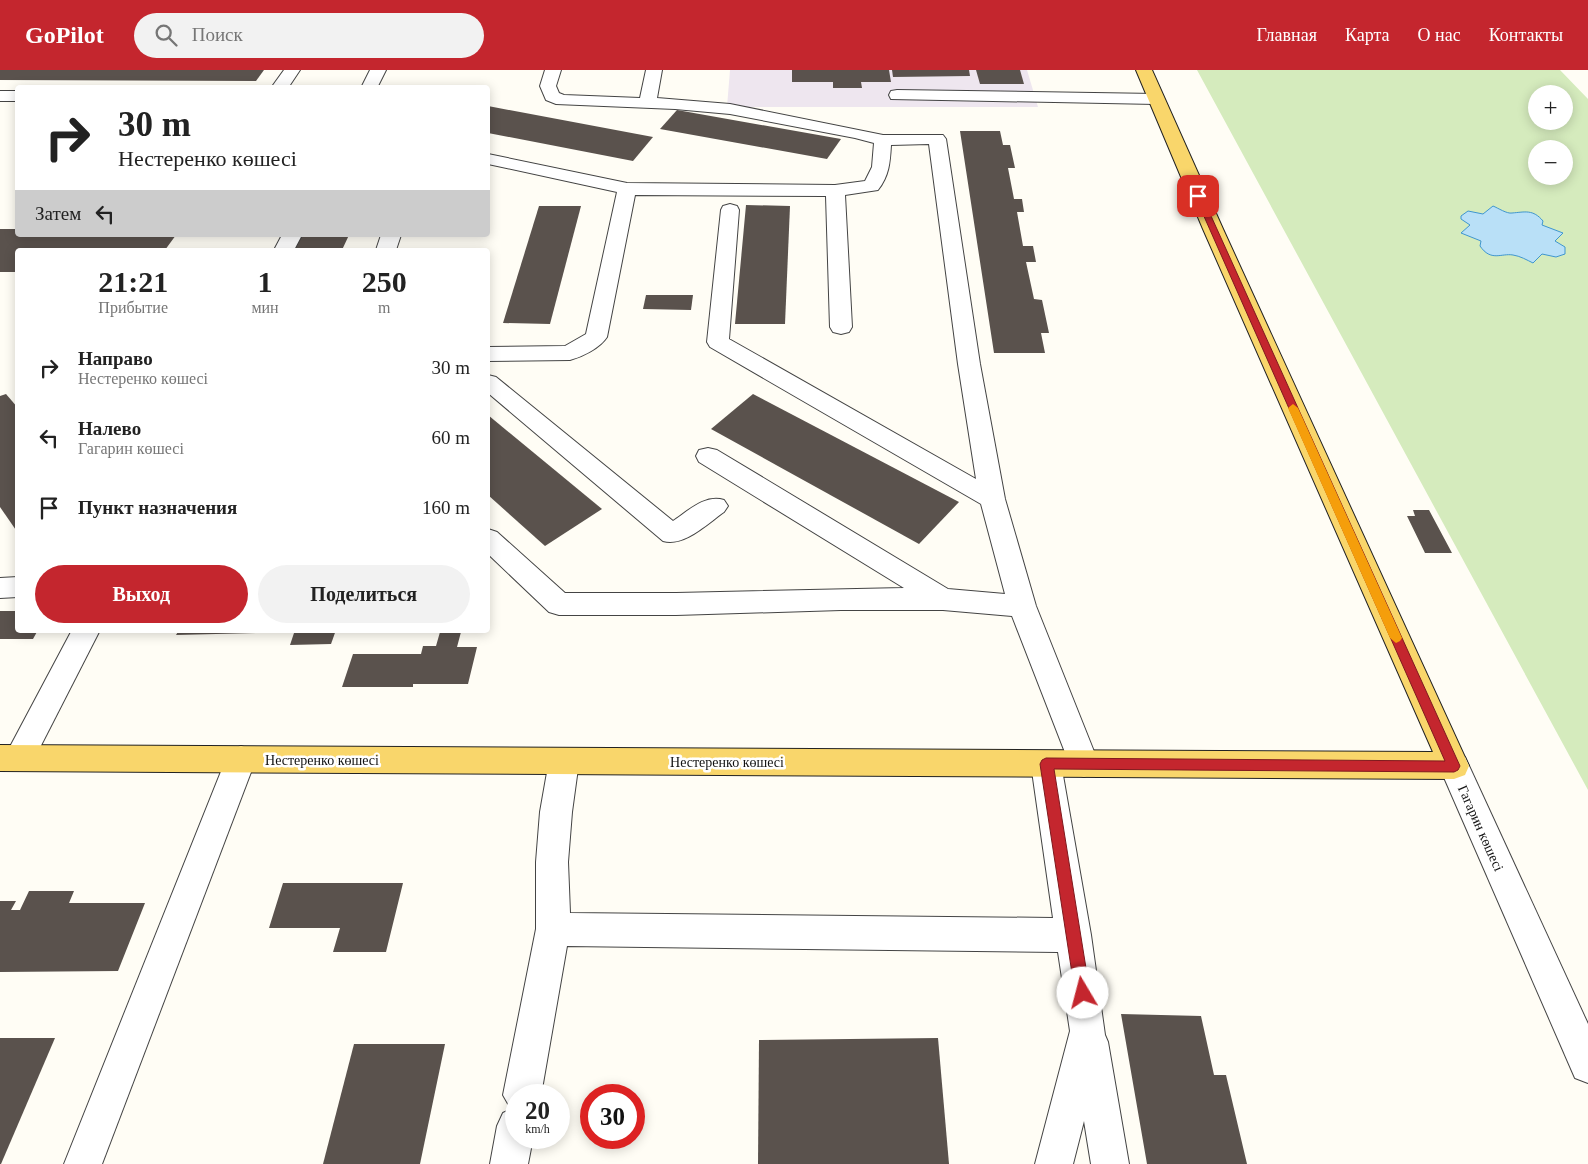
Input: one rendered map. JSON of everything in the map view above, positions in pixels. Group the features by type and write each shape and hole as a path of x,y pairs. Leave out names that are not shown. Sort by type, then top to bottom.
{"main road":[{"name":"Гагарин көшесі","path":"1144,70 1454,766"},
{"name":"Нестеренко көшесі","path":"10,758 1454,766"}],"street":[{"path":"280,85 292,70"},
{"path":"370,85 378,70"},
{"path":"553,70 548,86 552,96 562,100 648,102 730,109 884,140 937,139 969,364 992,499 1022,606 1084,764"},
{"path":"648,102 654,70"},
{"path":"897,95 1156,99"},
{"path":"0,96 15,96"},
{"path":"490,159 627,188 835,191 871,186 877,179 881,167 884,140"},
{"path":"490,354 570,353 596,336 627,188"},
{"path":"835,191 841,327"},
{"path":"730,210 718,342 992,499"},
{"path":"490,384 672,534 715,506"},
{"path":"708,456 943,599"},
{"path":"490,541 559,604 676,604 841,599 943,599 1022,606"},
{"path":"0,588 15,587"},
{"path":"10,758 84,633"},
{"path":"83,1164 241,760"},
{"path":"524,1084 553,928 552,862 556,812 564,761"},
{"path":"1046,764 1110,1164"},
{"name":"Гагарин көшесі","path":"1454,766 1588,1065"},
{"path":"553,928 1074,935"},
{"path":"1054,1164 1088,1031"},
{"path":"509,1164 512,1149"}],"shaded area":[{"path":"730,70 1027,70 1038,107 727,107"}],"green space":[{"path":"1197,70 1560,70 1588,99 1588,790"}],"water":[{"path":"1493,206 1508,213 1532,213 1543,221 1542,225 1563,233 1555,241 1565,247 1565,254 1556,257 1542,254 1533,263 1516,256 1488,254 1480,246 1481,241 1461,233 1470,225 1461,219 1461,216 1468,211 1483,214"}],"building":[{"path":"0,70 264,70 256,81 0,80"},
{"path":"792,70 889,70 891,82 861,82 862,88 833,88 833,82 792,82"},
{"path":"892,70 969,70 970,76 893,77"},
{"path":"976,70 1020,70 1024,84 980,84"},
{"path":"490,106 653,137 633,161 490,133"},
{"path":"677,110 841,139 827,159 660,129"},
{"path":"960,131 1000,131 1003,145 1010,145 1015,168 1008,168 1014,199 1022,199 1024,212 1017,212 1023,246 1033,246 1036,262 1026,262 1034,299 1042,300 1049,333 1041,333 1045,353 994,353"},
{"path":"746,205 790,206 785,324 735,324"},
{"path":"539,206 581,206 550,324 503,323"},
{"path":"0,229 15,229 15,237 175,237 166,248 15,248 15,272 0,272"},
{"path":"298,237 348,237 343,248 292,248"},
{"path":"646,295 693,295 691,310 643,309"},
{"path":"6,394 15,404 15,529 0,507 0,396"},
{"path":"753,394 959,502 919,544 711,429"},
{"path":"490,417 602,509 545,546 490,497"},
{"path":"1413,510 1429,510 1452,553 1425,553 1407,516 1415,516"},
{"path":"0,611 15,611 15,633 36,633 33,639 0,639"},
{"path":"177,633 252,633 176,635"},
{"path":"294,633 335,633 331,644 290,645"},
{"path":"440,633 461,633 457,647 477,647 468,684 413,684 413,687 342,687 353,654 421,654 423,646 436,646"},
{"path":"283,883 403,883 386,952 333,952 340,928 269,928"},
{"path":"29,891 74,891 69,903 145,903 118,971 0,972 0,901 16,901 11,910 20,910"},
{"path":"1121,1014 1201,1016 1214,1075 1226,1075 1247,1164 1147,1164"},
{"path":"0,1038 55,1038 1,1164 0,1164"},
{"path":"938,1038 949,1164 758,1164 759,1040"},
{"path":"354,1044 445,1044 420,1164 323,1164"}],"slow traffic":[{"path":"1293,408 1396,638"}],"route":[{"path":"1083,993 1046,764 1454,766 1198,196"}]}
